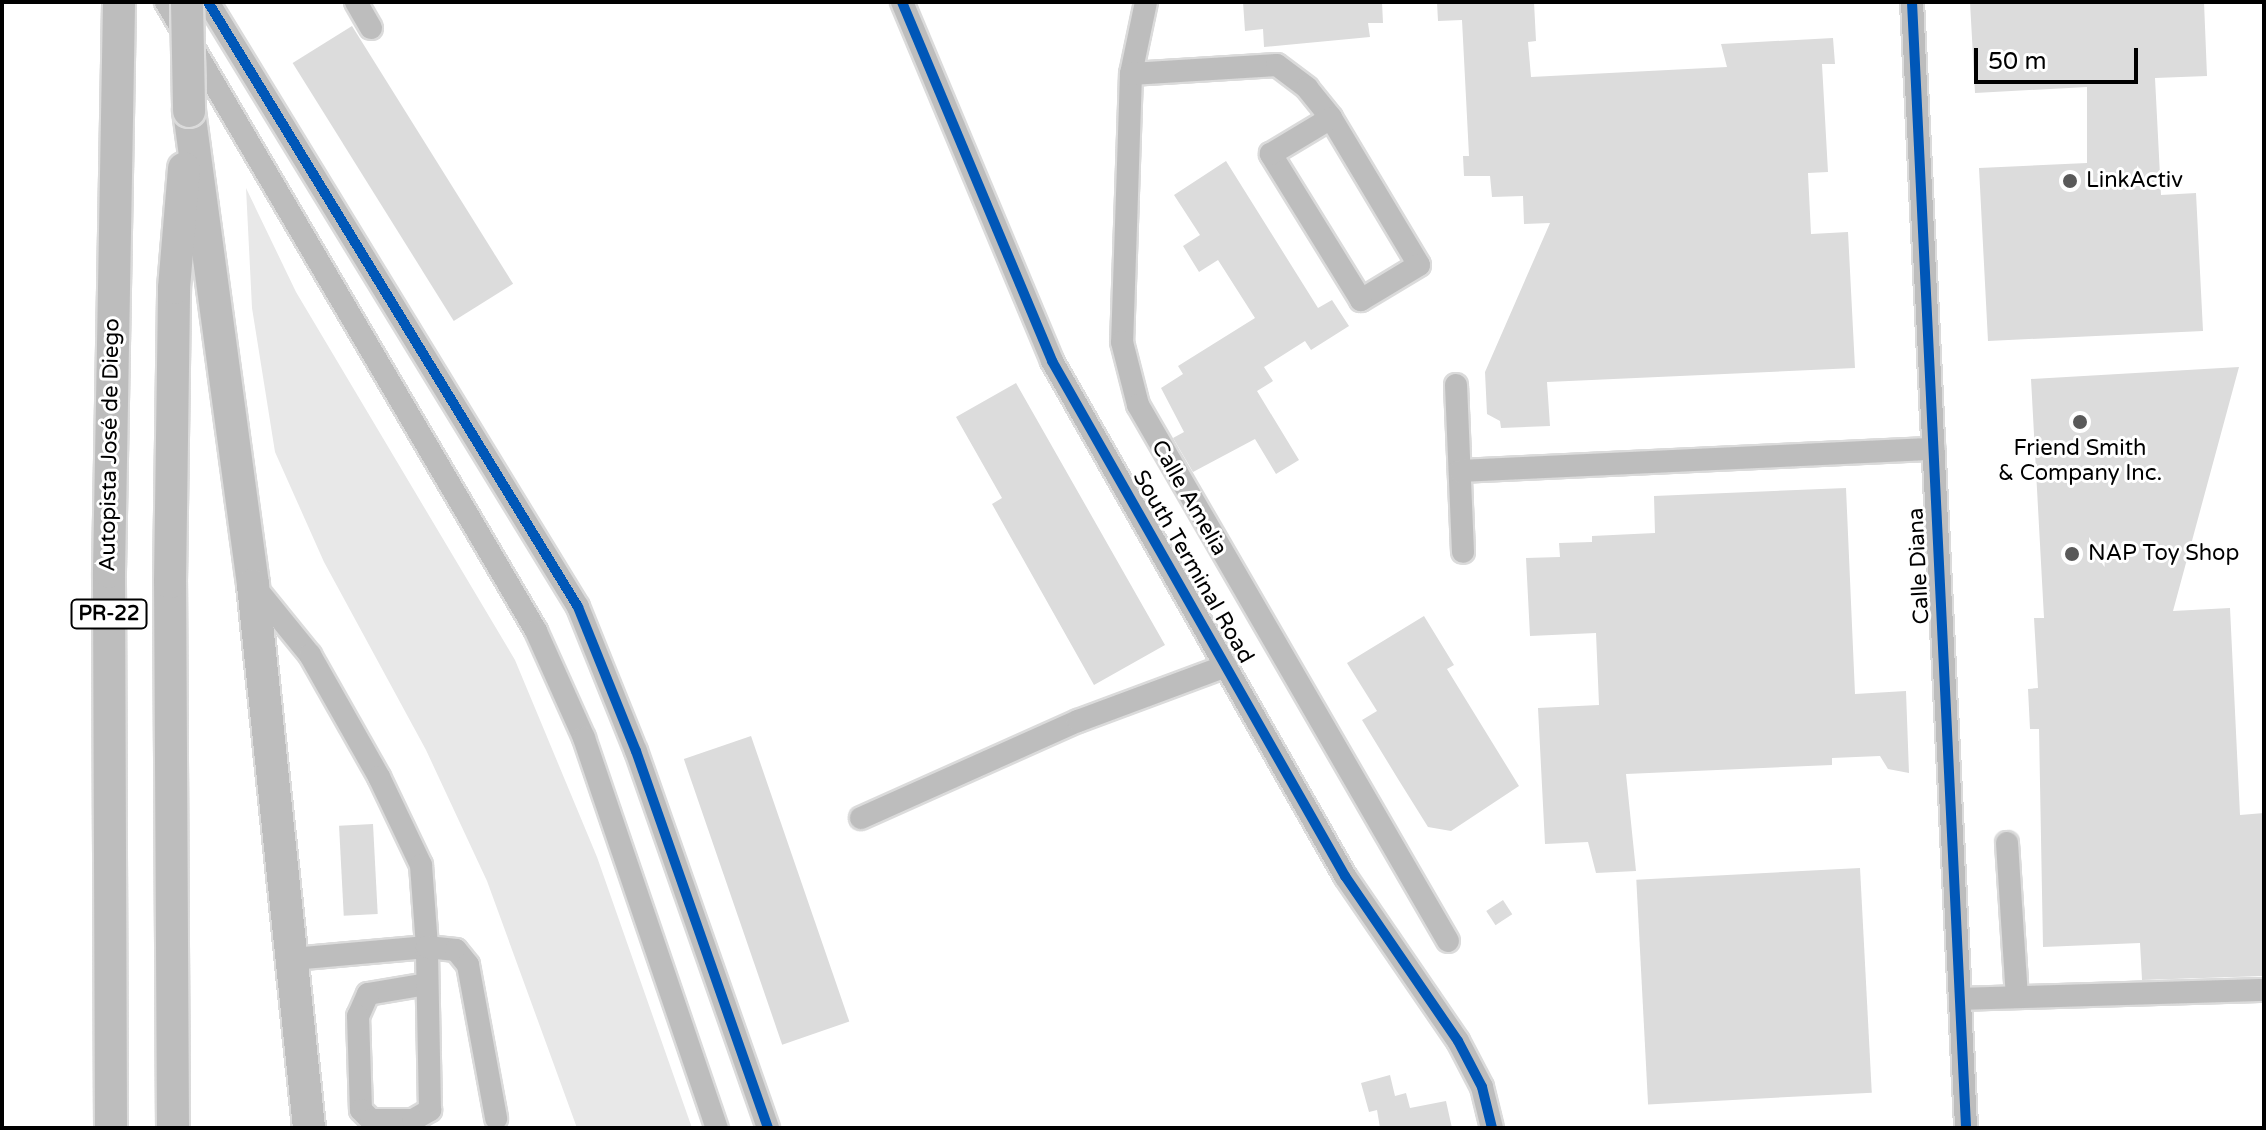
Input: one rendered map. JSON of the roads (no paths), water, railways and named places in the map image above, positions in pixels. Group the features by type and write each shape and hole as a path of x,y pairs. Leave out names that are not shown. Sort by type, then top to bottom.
{"highway":[{"name":"Autopista José de Diego","path":"111,1128 109,572 119,2"},
{"name":"PR-22","path":"173,1128 174,288 189,111 187,2"},
{"name":"PR-22","path":"189,111 253,585 309,1128"}],"street":[{"path":"166,2 536,631 584,738 717,1128"},
{"path":"208,2 578,607 636,751 768,1128"},
{"path":"356,2 371,28"},
{"name":"South Terminal Road","path":"902,2 1052,361 1345,876 1458,1041 1482,1087 1492,1128"},
{"name":"Calle Amelia","path":"1146,2 1131,74 1122,342 1138,405 1448,941"},
{"name":"Calle Diana","path":"1912,2 1966,1128"},
{"path":"1131,74 1277,65 1307,88 1331,118 1419,265 1361,300 1271,154 1331,118"},
{"path":"1456,385 1463,552"},
{"path":"1460,471 1933,449"},
{"path":"253,585 310,655 379,777 421,865 427,947 430,1110 413,1120 371,1120 361,1110 358,1016 368,994 427,984"},
{"path":"861,818 1078,721 1226,666"},
{"path":"2007,843 2017,997"},
{"path":"293,959 427,947 456,950 468,965 496,1118"},
{"path":"1960,999 2264,990"}],"place":[{"name":"LinkActiv","path":"2070,181"},
{"name":"Friend Smith & Company Inc.","path":"2080,422"},
{"name":"NAP Toy Shop","path":"2072,554"}]}
